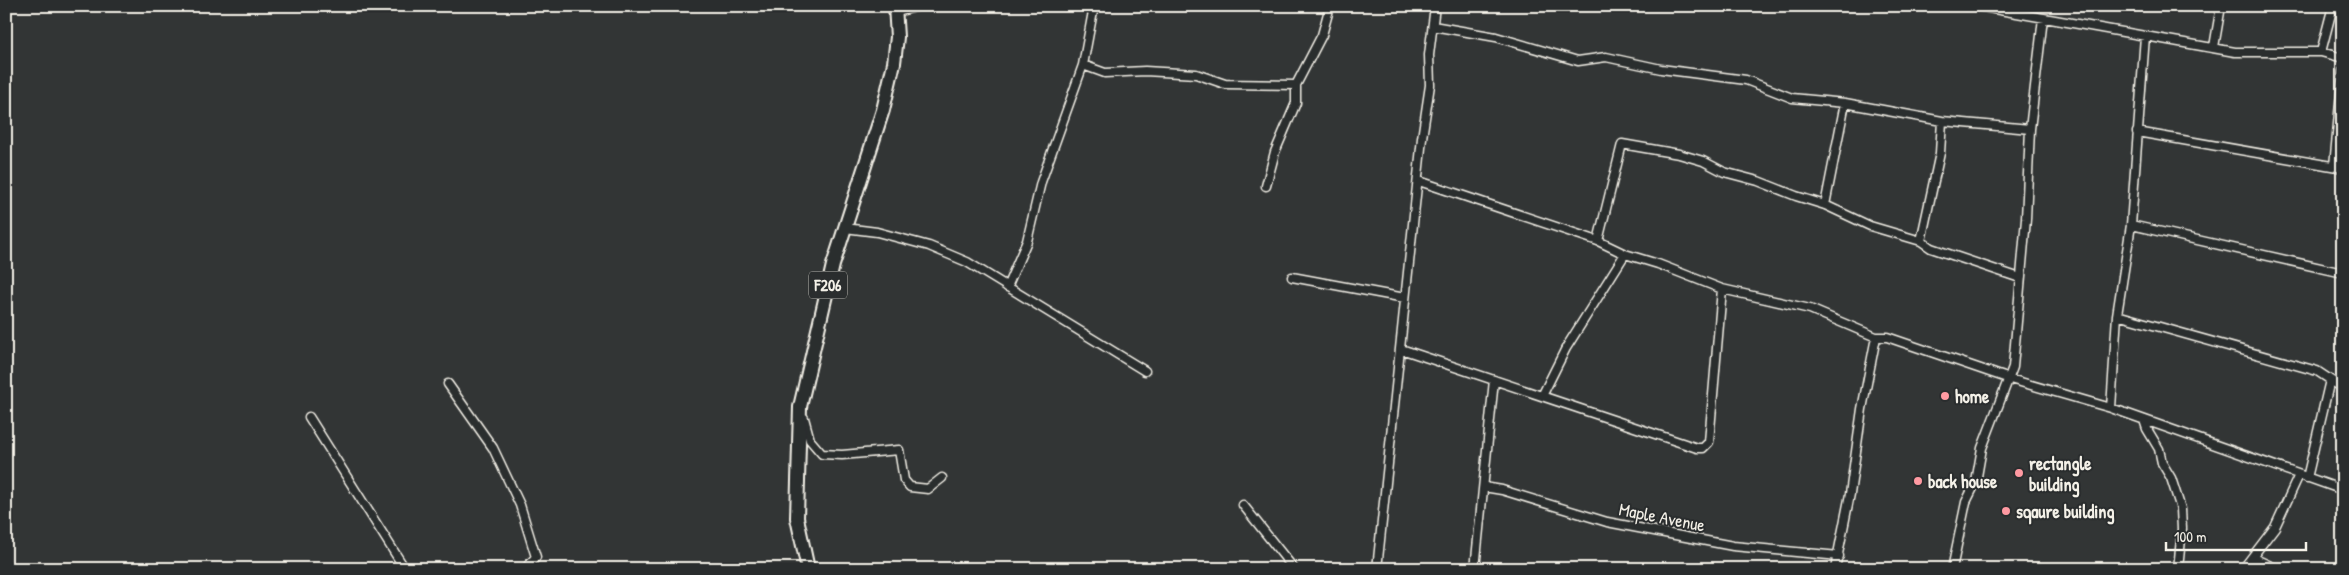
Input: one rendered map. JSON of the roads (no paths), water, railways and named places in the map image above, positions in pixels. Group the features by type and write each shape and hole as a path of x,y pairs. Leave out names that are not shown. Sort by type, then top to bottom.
{"main road":[{"name":"F206","path":"808,569 796,518 800,407 833,265 883,110 894,63 897,37 896,9"}],"street":[{"path":"896,9 920,6"},
{"path":"1007,287 1027,240 1041,182 1083,65 1094,6"},
{"path":"1266,186 1274,152 1296,104 1296,85 1322,35 1330,6"},
{"path":"1376,569 1419,181 1422,138 1430,85 1429,55 1436,6"},
{"path":"1976,6 2235,52 2321,52 2343,58"},
{"path":"2214,47 2221,6"},
{"path":"2321,52 2333,6"},
{"path":"1952,569 1966,502 1976,482 1982,448 2010,379 2013,366 2026,219 2030,129 2043,18"},
{"path":"1433,26 1496,37 1578,61 1595,56 1606,57 1661,69 1746,80 1792,98 1845,103 1942,121 2030,129"},
{"path":"2110,408 2117,315 2131,225 2145,36"},
{"path":"1083,65 1105,72 1145,71 1196,74 1225,84 1296,85"},
{"path":"2334,166 2343,71"},
{"path":"1825,205 1845,103"},
{"path":"1921,241 1940,153 1942,121"},
{"path":"2137,132 2343,168"},
{"path":"1598,241 1622,144 1695,159 1724,172 1758,181 1825,205 1870,226 1921,241 1931,248 2020,278"},
{"path":"1419,181 1598,241 1624,254 1658,264 1722,289 1810,309 1876,337 1887,337 2010,379 2110,408 2343,490"},
{"path":"2131,225 2343,273"},
{"path":"845,228 877,232 929,246 967,262 1146,371"},
{"path":"1542,396 1566,348 1624,254"},
{"path":"1292,277 1405,298"},
{"path":"1401,349 1697,448 1703,448 1710,442 1722,289"},
{"path":"2117,315 2317,370 2330,380 2343,386"},
{"path":"1835,569 1839,556 1862,409 1876,337"},
{"path":"1475,569 1494,380"},
{"path":"2243,569 2253,558 2285,510 2303,477 2330,380"},
{"path":"448,384 493,448 520,505 536,558 525,569"},
{"path":"800,407 810,440 822,454 842,455 899,450 904,480 910,487 928,489 942,478"},
{"path":"309,417 405,569"},
{"path":"2144,420 2146,429 2159,449 2162,463 2172,478 2181,509 2182,529 2178,569"},
{"name":"Maple Avenue","path":"1484,487 1502,490 1607,522 1733,546 1839,556"},
{"path":"1243,505 1294,569"},
{"path":"2253,558 2277,569"}],"place":[{"name":"home","path":"1945,396"},
{"name":"rectangle building","path":"2019,473"},
{"name":"back house","path":"1918,481"},
{"name":"sqaure building","path":"2006,511"}]}
